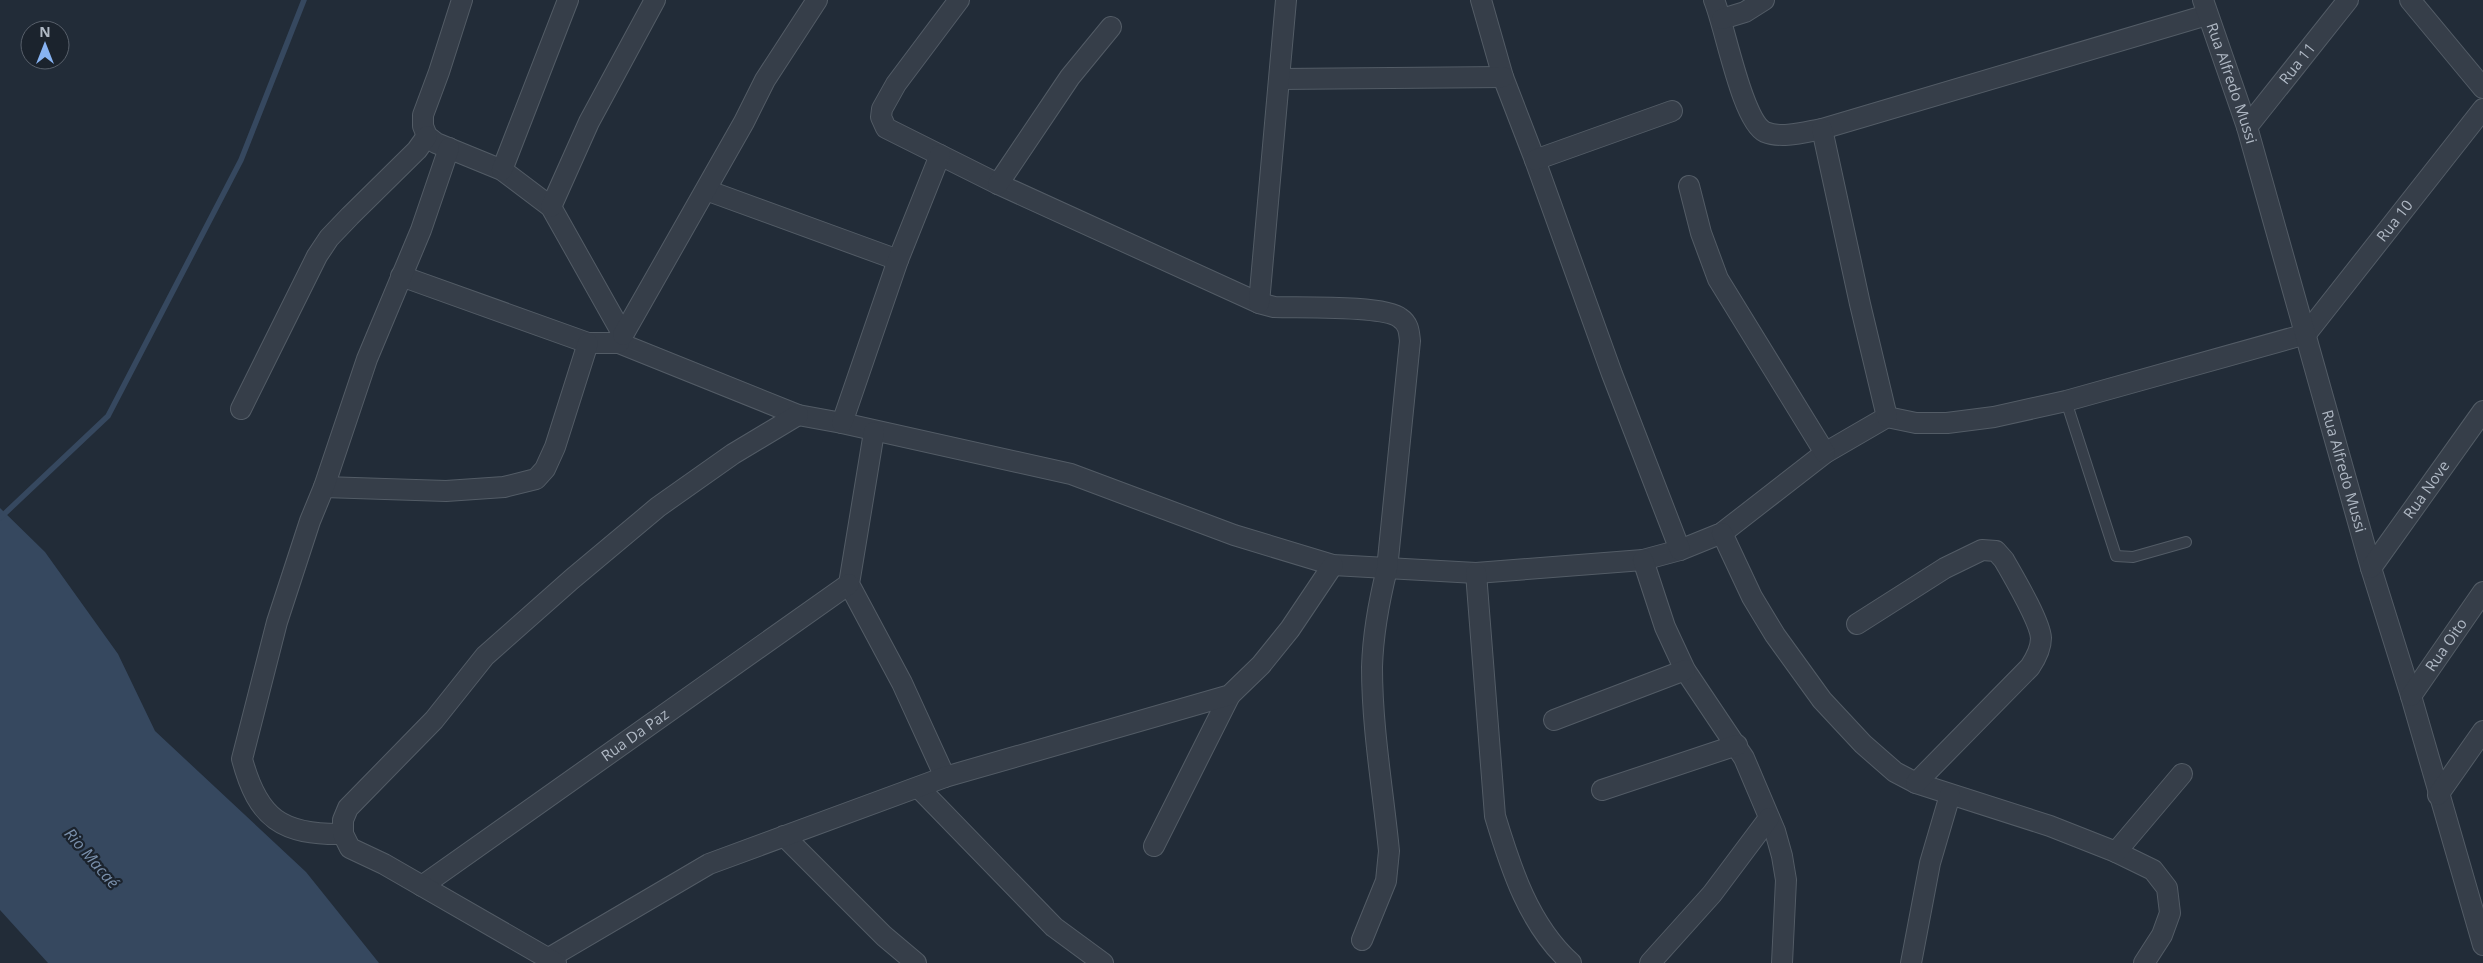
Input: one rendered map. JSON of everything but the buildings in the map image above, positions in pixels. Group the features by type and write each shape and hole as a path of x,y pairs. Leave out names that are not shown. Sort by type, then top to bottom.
{"street":[{"path":"462,0 440,72 423,115 423,126 427,136 449,148 502,170 551,207 621,339"},
{"path":"502,170 568,0"},
{"path":"551,207 589,122 655,0"},
{"path":"621,339 706,190 765,80 817,0"},
{"path":"959,0 896,84 882,109 881,117 886,128 998,184 1259,303 1274,307 1382,310 1400,317 1409,328 1410,342 1387,569 1379,603 1372,666 1373,709 1389,851 1386,881 1362,940"},
{"path":"1259,303 1286,0"},
{"path":"1481,0 1503,77 1535,160 1608,365 1680,550"},
{"path":"1714,0 1722,19 1738,81 1754,122 1764,131 1775,134 1791,134 1822,129 2205,7"},
{"path":"1722,19 1745,12 1764,0"},
{"name":"Rua 11","path":"2246,127 2348,0"},
{"path":"2410,0 2483,88"},
{"name":"Rua Alfredo Mussi","path":"2205,7 2246,127 2371,568 2411,696 2438,796 2483,945"},
{"path":"998,184 1070,77 1111,27"},
{"path":"1280,80 1503,77"},
{"name":"Rua 10","path":"2306,334 2483,108"},
{"path":"1535,160 1672,111"},
{"path":"1822,129 1860,304 1888,417"},
{"path":"241,408 317,256 329,238 417,150 427,136"},
{"path":"343,834 314,834 280,824 259,801 247,778 242,759 277,622 310,521 324,487 367,359 421,230 449,148"},
{"path":"842,423 898,260 940,155"},
{"path":"1689,186 1701,233 1718,279 1824,453"},
{"path":"706,190 898,260"},
{"path":"401,276 588,343 621,339 798,415 1071,474 1234,535 1333,565 1476,573 1644,560 1680,550 1722,533 1824,453 1888,417 1916,422 1947,424 1994,417 2066,401 2306,334"},
{"path":"324,487 446,490 504,487 536,480 545,469 554,447 588,343"},
{"name":"Rua Nove","path":"2371,568 2483,411"},
{"path":"798,415 732,454 658,507 486,656 434,720 348,808 343,820 343,834 350,848 384,864 553,960 709,864 945,777 1230,695"},
{"path":"874,432 849,584 902,683 945,777"},
{"path":"1722,533 1765,621 1822,700 1863,744 1895,772 1916,784 2050,826 2116,852 2153,870 2167,888 2170,913 2162,935 2146,962"},
{"path":"1857,624 1945,568 1982,550 1996,551 2004,560 2035,621 2041,637 2038,654 2030,667 1916,784"},
{"path":"1644,560 1665,627 1685,670 1737,745 1769,818 1782,856 1786,880 1782,963"},
{"path":"1154,846 1230,695 1261,665 1290,630 1333,565"},
{"path":"1476,573 1495,816 1506,853 1535,920 1556,949 1571,963"},
{"name":"Rua Da Paz","path":"422,886 849,584"},
{"name":"Rua Oito","path":"2411,696 2483,592"},
{"path":"1554,720 1685,670"},
{"path":"2438,796 2480,740"},
{"path":"1602,790 1737,745"},
{"path":"2116,852 2182,774"},
{"path":"919,788 1054,927 1103,963"},
{"path":"1911,963 1930,863 1950,795"},
{"path":"1650,963 1712,894 1769,818"},
{"path":"784,836 877,930 916,963"}],"lane":[{"path":"2066,401 2116,556 2133,557 2186,542"}],"water":[{"name":"Rio Macaé","path":"0,508 45,552 118,654 155,731 306,872 379,963 48,963 0,910"}],"waterway":[{"path":"0,518 108,416 241,160 304,0"}]}
